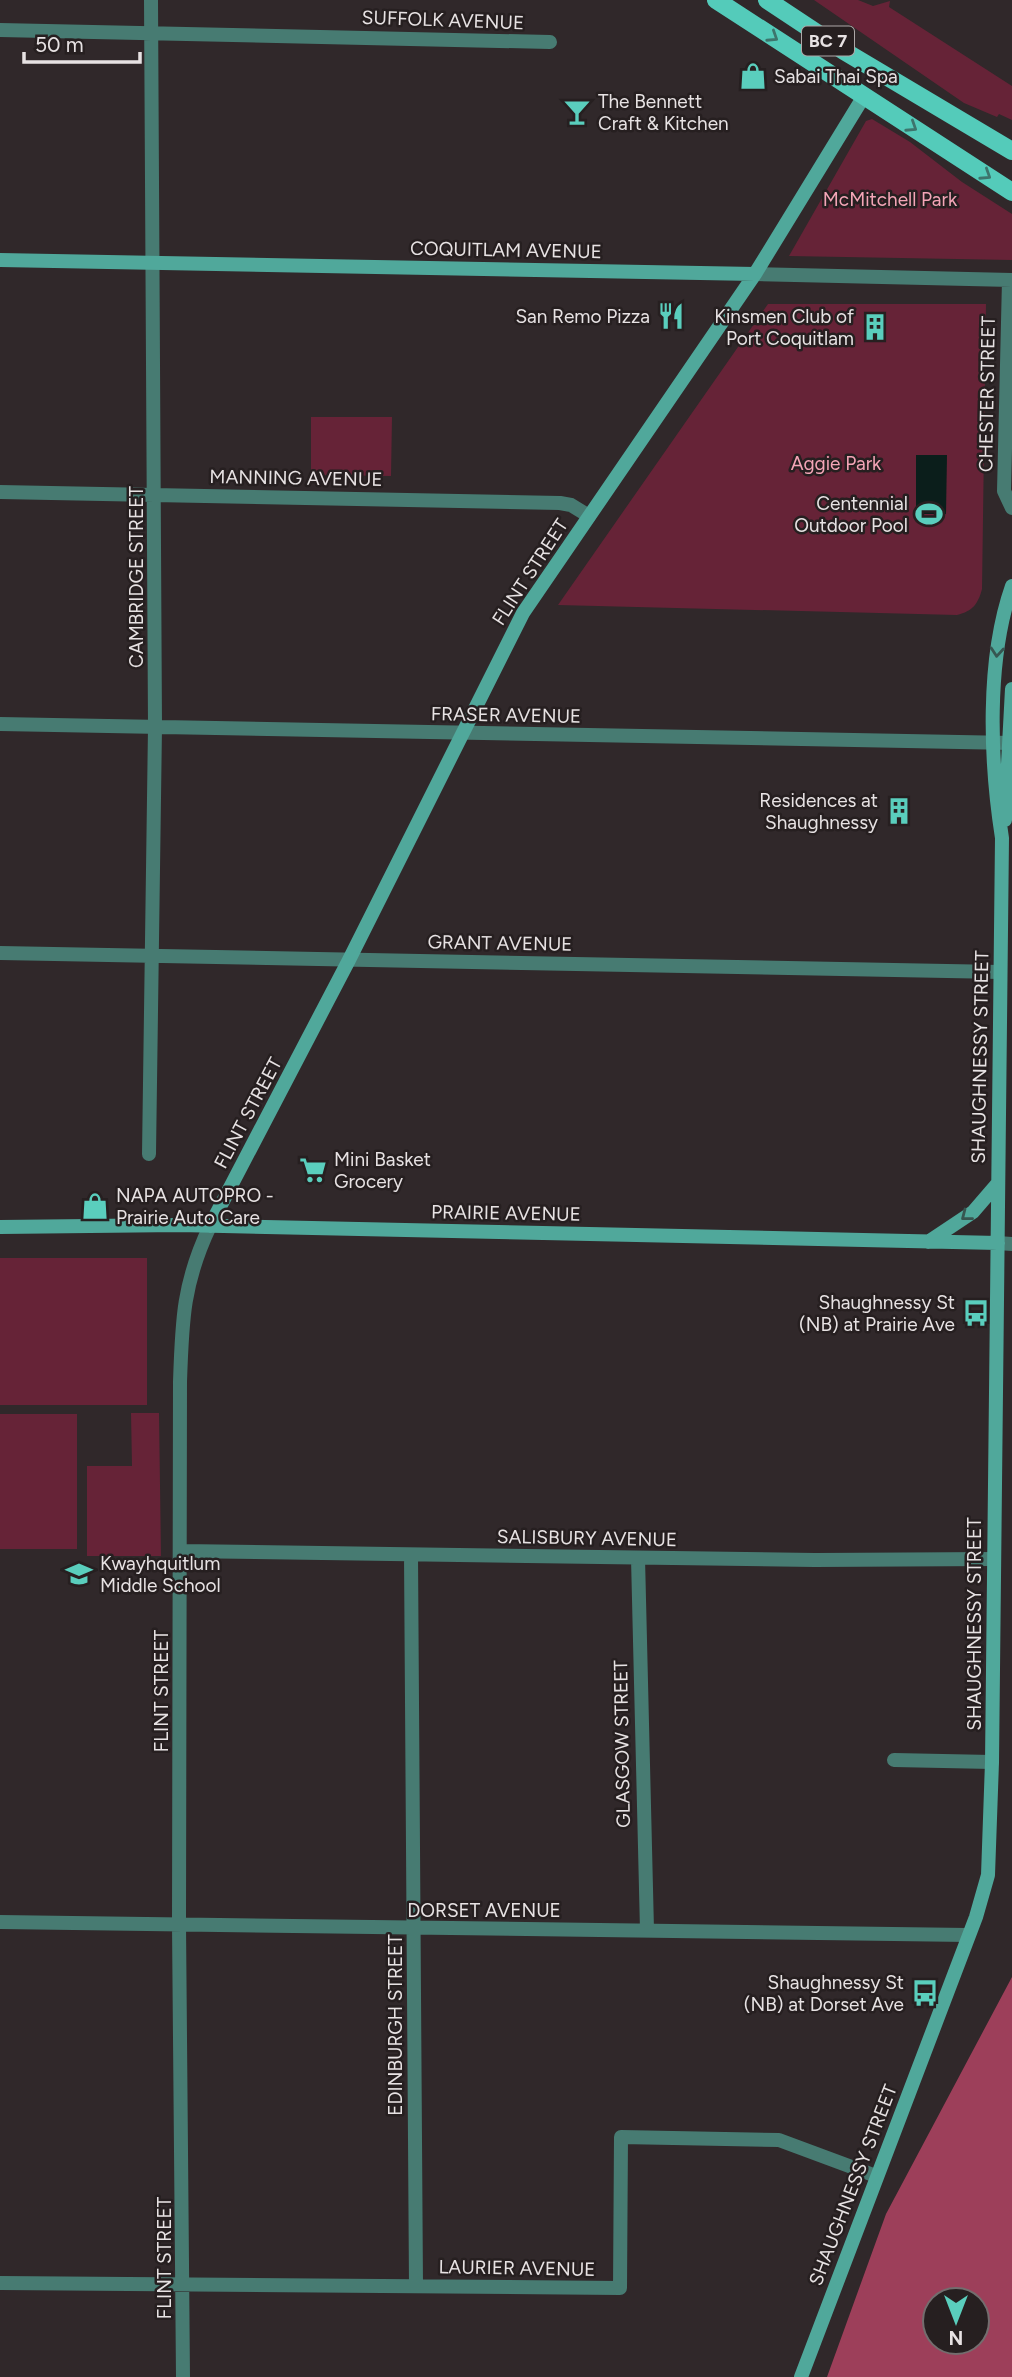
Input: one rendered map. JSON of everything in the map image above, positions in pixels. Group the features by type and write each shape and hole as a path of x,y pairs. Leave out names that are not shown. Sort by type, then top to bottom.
{"main road":[{"name":"BC 7","path":"716,0 1012,192"},
{"name":"BC 7","path":"768,0 844,51 1012,151"},
{"name":"FLINT STREET","path":"210,1226 349,960 523,613 755,274 864,96"},
{"name":"COQUITLAM AVENUE","path":"0,260 755,274"},
{"name":"SHAUGHNESSY STREET","path":"1002,838 995,743 998,642 1012,586"},
{"name":"SHAUGHNESSY STREET","path":"801,2377 968,1935 988,1875 994,1559 1005,1244 998,1183 1002,838 1011,743 1012,689"},
{"path":"928,1242 972,1212 998,1183"},
{"name":"PRAIRIE AVENUE","path":"0,1227 210,1226 1005,1244"}],"street":[{"name":"CAMBRIDGE STREET","path":"149,1154 155,727 150,0"},
{"name":"SUFFOLK AVENUE","path":"0,30 550,43"},
{"name":"COQUITLAM AVENUE","path":"755,274 1011,279"},
{"name":"CHESTER STREET","path":"1011,279 1004,491 1012,508"},
{"name":"MANNING AVENUE","path":"0,492 560,502 589,516"},
{"name":"FRASER AVENUE","path":"0,724 1011,743"},
{"name":"GRANT AVENUE","path":"0,953 1000,972"},
{"name":"FLINT STREET","path":"183,2377 179,1925 183,1306 193,1262 210,1226"},
{"name":"SALISBURY AVENUE","path":"181,1551 638,1558 994,1559"},
{"name":"EDINBURGH STREET","path":"411,1555 416,2286"},
{"name":"GLASGOW STREET","path":"638,1558 646,1930"},
{"path":"894,1760 992,1762"},
{"name":"DORSET AVENUE","path":"0,1922 968,1935"},
{"name":"LAURIER AVENUE","path":"0,2283 620,2288 621,2137 779,2140 876,2176"}],"green space":[{"path":"814,0 858,0 873,6 890,1 889,7 1012,86 1012,120 999,114 997,117 964,103"},
{"name":"McMitchell Park","path":"872,119 910,142 962,182 1012,214 1012,260 789,256 866,121"},
{"name":"Aggie Park","path":"768,304 986,304 982,589 977,603 957,615 558,605"},
{"path":"311,417 392,417 391,476 311,475"},
{"path":"0,1258 147,1258 147,1405 0,1405"},
{"path":"131,1413 159,1413 161,1556 87,1556 87,1466 132,1466"},
{"path":"0,1414 77,1414 77,1549 0,1549"}],"shaded area":[{"path":"916,455 947,455 946,514 916,514"},
{"path":"1012,1977 1012,2377 827,2377 886,2214"}],"place":[{"name":"Sabai Thai Spa","path":"753,76"},
{"name":"The Bennett Craft & Kitchen","path":"577,112"},
{"name":"San Remo Pizza","path":"671,316"},
{"name":"Kinsmen Club of Port Coquitlam","path":"875,327"},
{"name":"Centennial Outdoor Pool","path":"929,514"},
{"name":"Residences at Shaughnessy","path":"899,811"},
{"name":"Mini Basket Grocery","path":"313,1170"},
{"name":"NAPA AUTOPRO - Prairie Auto Care","path":"95,1206"},
{"name":"Shaughnessy St (NB) at Prairie Ave","path":"976,1313"},
{"name":"Kwayhquitlum Middle School","path":"79,1574"},
{"name":"Shaughnessy St (NB) at Dorset Ave","path":"925,1993"}]}
